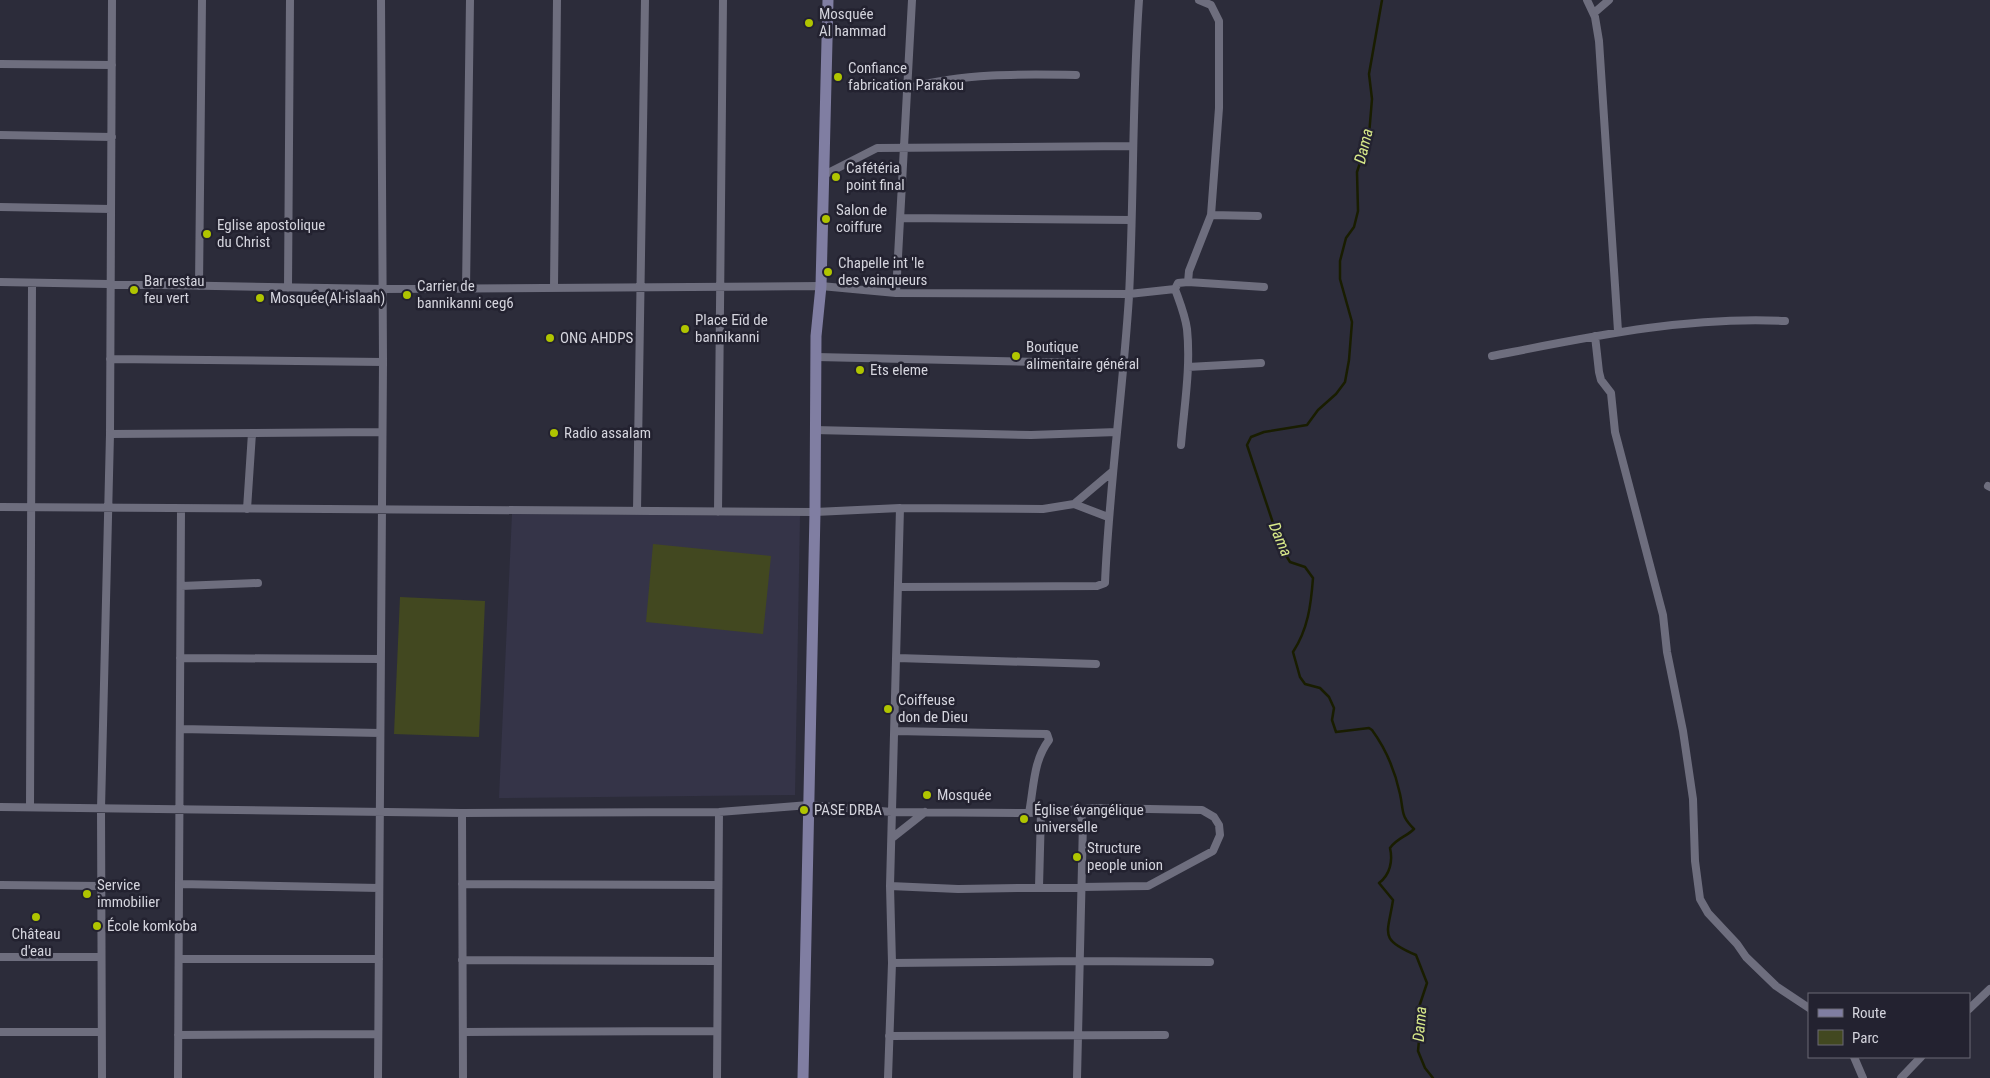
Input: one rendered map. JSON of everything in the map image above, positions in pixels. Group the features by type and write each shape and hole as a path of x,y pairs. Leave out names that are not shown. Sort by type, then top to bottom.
{"street":[{"path":"102,1078 101,809 110,434 112,0"},
{"path":"199,286 202,0"},
{"path":"288,288 290,0"},
{"path":"378,1078 383,362 381,0"},
{"path":"466,289 470,0"},
{"path":"554,288 557,0"},
{"path":"637,511 645,0"},
{"path":"718,512 723,0"},
{"path":"803,1078 815,512 814,430 816,357 821,286 828,0"},
{"path":"896,292 909,88 912,0"},
{"path":"898,587 1102,586 1105,583 1108,517 1129,294 1134,75 1139,0"},
{"path":"1188,282 1189,271 1211,215 1219,108 1219,21 1211,5 1199,0"},
{"path":"1587,0 1594,14 1599,50 1618,331"},
{"path":"1594,14 1609,0"},
{"path":"0,64 112,65"},
{"path":"909,88 946,80 1034,74 1076,75"},
{"path":"0,135 112,137"},
{"path":"824,175 877,148 1133,146"},
{"path":"0,207 111,209"},
{"path":"1211,215 1258,216"},
{"path":"900,218 1131,220"},
{"path":"0,282 383,289 821,286 896,292 1129,294 1175,289"},
{"path":"30,807 32,283"},
{"path":"1181,445 1188,367 1187,330 1182,307 1175,289 1178,283 1264,287"},
{"path":"1492,356 1618,331 1748,319 1785,321"},
{"path":"1594,336 1599,372 1601,380 1611,393 1614,432 1663,615 1667,652 1683,732 1693,799 1695,861 1700,899 1708,913 1738,944 1746,957 1776,986 1808,1007"},
{"path":"816,357 1089,363"},
{"path":"110,359 383,362"},
{"path":"1188,367 1261,363"},
{"path":"814,430 1031,434 1117,432"},
{"path":"110,434 382,432"},
{"path":"247,509 252,433"},
{"path":"1074,504 1113,471"},
{"path":"0,507 382,511 815,512 900,508 1043,509 1074,504 1108,517"},
{"path":"888,1078 892,963 890,886 900,508"},
{"path":"178,1078 181,509"},
{"path":"181,586 258,583"},
{"path":"180,658 381,659"},
{"path":"896,658 1096,664"},
{"path":"180,729 380,733"},
{"path":"895,731 1047,734 1049,740 1041,750 1036,766 1029,813"},
{"path":"0,807 462,813 718,812 809,804 892,812 1029,813 1078,810 1202,810 1214,817 1219,825 1220,835 1213,851 1157,883 1148,886 1040,886 958,889 890,886"},
{"path":"1077,1078 1083,822 1078,810"},
{"path":"718,812 716,1031 718,1078"},
{"path":"892,838 924,812"},
{"path":"1040,886 1041,812"},
{"path":"462,813 462,1078"},
{"path":"179,884 379,888"},
{"path":"462,884 717,885"},
{"path":"0,885 101,886"},
{"path":"0,957 101,957"},
{"path":"179,959 379,959"},
{"path":"462,960 717,961"},
{"path":"892,963 1210,962"},
{"path":"1970,1008 1990,989"},
{"path":"462,1032 716,1031"},
{"path":"0,1032 101,1032"},
{"path":"178,1035 378,1034"},
{"path":"889,1036 1165,1035"},
{"path":"1854,1058 1863,1078"},
{"path":"1901,1078 1920,1058"}],"shaded area":[{"path":"512,514 800,516 795,795 499,798"}],"green space":[{"path":"653,544 771,556 763,634 646,622"},
{"path":"400,597 485,601 479,737 394,734"}],"waterway":[{"name":"Dama","path":"1382,0 1369,74 1372,99 1369,135 1357,172 1358,211 1354,227 1346,238 1340,261 1340,279 1352,322 1345,382 1336,394 1318,410 1307,425 1264,432 1251,437 1247,445 1281,547 1290,562 1305,567 1313,578 1308,616 1302,635 1293,652 1300,677 1305,684 1320,688 1329,697 1334,708 1332,720 1336,732 1369,728 1372,730 1382,745 1393,769 1404,817 1414,829 1390,848 1390,867 1386,876 1379,883 1393,900 1388,934 1396,944 1416,955 1427,983 1418,1010 1420,1030 1418,1051 1425,1068 1433,1078"}],"place":[{"name":"Mosquée Al hammad","path":"809,23"},
{"name":"Confiance fabrication Parakou","path":"838,77"},
{"name":"Cafétéria point final","path":"836,177"},
{"name":"Salon de coiffure","path":"826,219"},
{"name":"Eglise apostolique du Christ","path":"207,234"},
{"name":"Chapelle int 'le des vainqueurs","path":"828,272"},
{"name":"Bar restau feu vert","path":"134,290"},
{"name":"Carrier de bannikanni ceg6","path":"407,295"},
{"name":"Mosquée(Al-islaah)","path":"260,298"},
{"name":"Place Eïd de bannikanni","path":"685,329"},
{"name":"ONG AHDPS","path":"550,338"},
{"name":"Boutique alimentaire général","path":"1016,356"},
{"name":"Ets eleme","path":"860,370"},
{"name":"Radio assalam","path":"554,433"},
{"name":"Coiffeuse don de Dieu","path":"888,709"},
{"name":"Mosquée","path":"927,795"},
{"name":"PASE DRBA","path":"804,810"},
{"name":"Église évangélique universelle","path":"1024,819"},
{"name":"Structure people union","path":"1077,857"},
{"name":"Service immobilier","path":"87,894"},
{"name":"Château d'eau","path":"36,917"},
{"name":"École komkoba","path":"97,926"}]}
